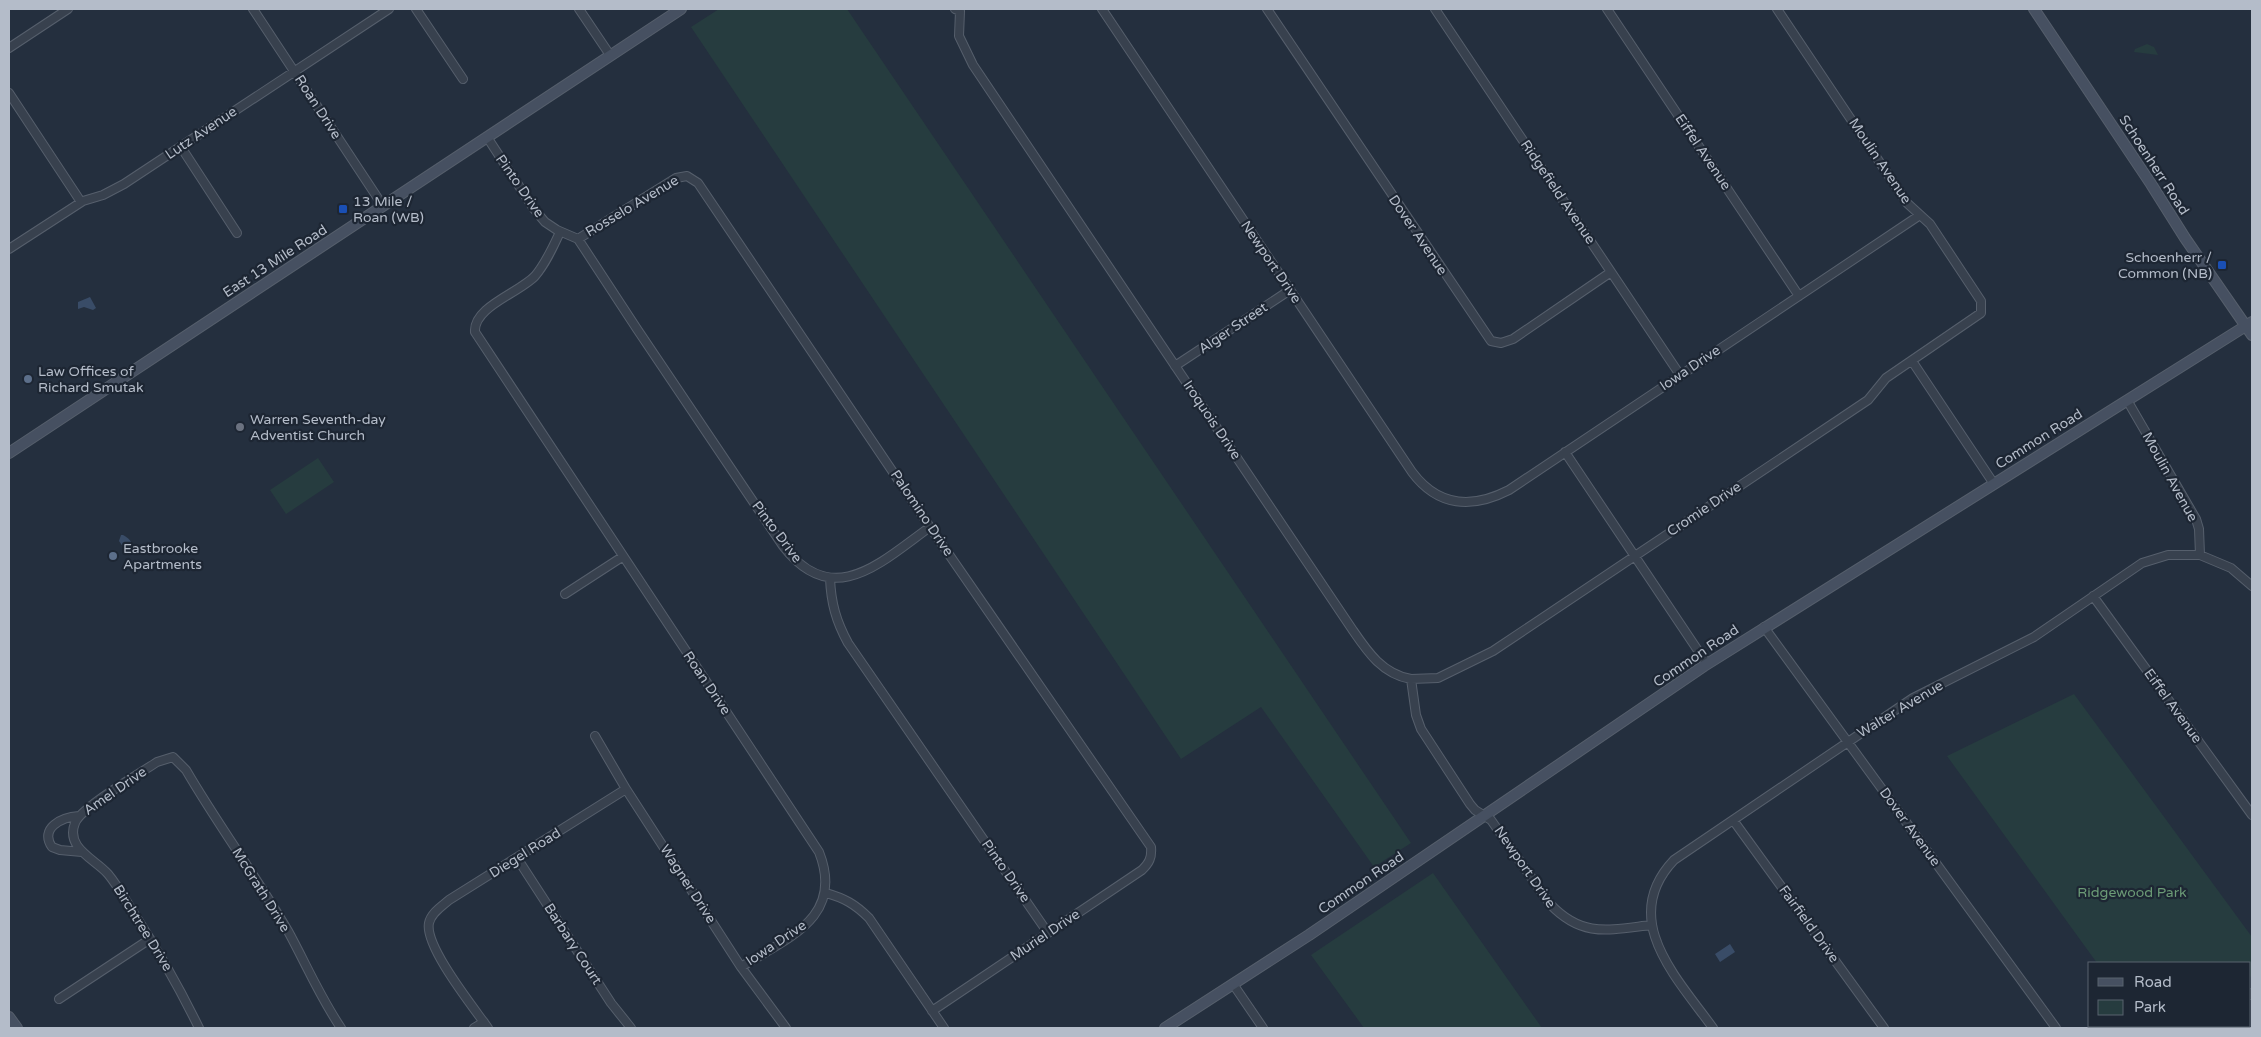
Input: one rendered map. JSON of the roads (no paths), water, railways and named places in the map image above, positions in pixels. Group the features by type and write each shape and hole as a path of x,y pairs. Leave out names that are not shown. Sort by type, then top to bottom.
{"street":[{"path":"9,48 68,9"},
{"name":"Roan Drive","path":"254,9 383,206"},
{"name":"Lutz Avenue","path":"9,249 80,202 118,188 389,9"},
{"path":"416,9 463,79"},
{"path":"579,9 610,55"},
{"name":"East 13 Mile Road","path":"9,453 681,9"},
{"name":"Newport Drive","path":"1102,9 1416,477 1436,494 1453,501"},
{"name":"Dover Avenue","path":"1268,9 1491,341 1501,343 1513,339 1612,272"},
{"name":"Ridgefield Avenue","path":"1435,9 1680,375"},
{"name":"Eiffel Avenue","path":"1607,9 1799,296"},
{"name":"Moulin Avenue","path":"1777,9 1908,203 1930,224 1981,301 1982,312"},
{"name":"Schoenherr Road","path":"2034,9 2250,328"},
{"name":"Iroquois Drive","path":"958,10 959,36 966,55 1368,652 1390,671 1411,679"},
{"path":"9,94 80,202"},
{"name":"Pinto Drive","path":"486,137 534,209 545,222 560,232 578,239 642,338 783,546 802,566 811,572 830,578 834,614 848,643 1048,933"},
{"path":"181,147 237,233"},
{"name":"Rosselo Avenue","path":"578,239 669,181 686,176"},
{"name":"Palomino Drive","path":"686,176 693,179 704,190 930,527 1145,837 1152,855"},
{"name":"Iowa Drive","path":"1453,501 1477,502 1492,498 1509,490 1920,215"},
{"name":"Roan Drive","path":"560,232 536,275 483,312 474,324 475,332 479,341 622,557 814,842 825,869 826,893"},
{"name":"Alger Street","path":"1176,366 1290,290"},
{"name":"Cromie Drive","path":"1411,679 1438,678 1472,663 1499,647 1868,400 1886,378 1977,318 1982,312"},
{"name":"Common Road","path":"1165,1028 1764,627 2127,400 2250,328"},
{"path":"1912,361 1994,484"},
{"name":"Moulin Avenue","path":"2127,400 2196,519 2199,529 2200,555"},
{"path":"1565,452 1707,664"},
{"path":"830,578 849,576 868,570 930,527"},
{"name":"Walter Avenue","path":"1651,925 1654,893 1668,867 1682,854 1913,698 2034,637 2133,568 2152,559 2182,554 2200,555"},
{"path":"2200,555 2231,568 2252,586"},
{"path":"565,594 622,557"},
{"name":"Eiffel Avenue","path":"2093,596 2252,816"},
{"name":"Dover Avenue","path":"1764,627 2056,1028"},
{"path":"1411,679 1416,715 1423,734 1470,804 1484,816"},
{"name":"Wagner Drive","path":"595,736 626,789 741,967 786,1028"},
{"name":"Amel Drive","path":"74,838 74,823 79,816 157,762 173,757"},
{"name":"McGrath Drive","path":"173,757 186,770 289,933 312,980 341,1028"},
{"name":"Diegel Road","path":"486,1025 441,960 431,938 429,923 434,914 440,907 626,789"},
{"path":"79,816 69,816 58,822 48,831 47,837 52,847 60,850 82,852"},
{"name":"Newport Drive","path":"1484,816 1492,820 1550,904 1562,916 1592,930 1604,931 1651,925"},
{"name":"Fairfield Drive","path":"1733,820 1884,1028"},
{"name":"Birchtree Drive","path":"74,838 82,852 108,874 163,959 199,1028"},
{"name":"Muriel Drive","path":"932,1011 1142,870 1148,864 1152,855"},
{"name":"Barbary Court","path":"517,858 612,1003 631,1028"},
{"path":"826,893 846,899 857,906 868,918 944,1028"},
{"name":"Iowa Drive","path":"741,967 805,926 819,910 826,893"},
{"path":"1651,925 1655,940 1666,963 1711,1028"},
{"path":"59,999 150,939"},
{"path":"1233,984 1263,1028"},
{"path":"9,1017 16,1028"},
{"path":"474,1028 486,1025"}],"water":[{"path":"90,297 96,308 93,310 84,307 78,309 78,302"},
{"path":"121,535 131,542 133,546 132,551 126,551 119,541"},
{"path":"1730,944 1735,952 1720,962 1715,954"}],"place":[{"name":"13 Mile / Roan (WB)","path":"343,209"},
{"name":"Schoenherr / Common (NB)","path":"2222,265"},
{"name":"Law Offices of Richard Smutak","path":"28,379"},
{"name":"Warren Seventh-day Adventist Church","path":"240,427"},
{"name":"Eastbrooke Apartments","path":"113,556"}],"park label":[{"name":"Ridgewood Park","path":"2132,892"}]}
